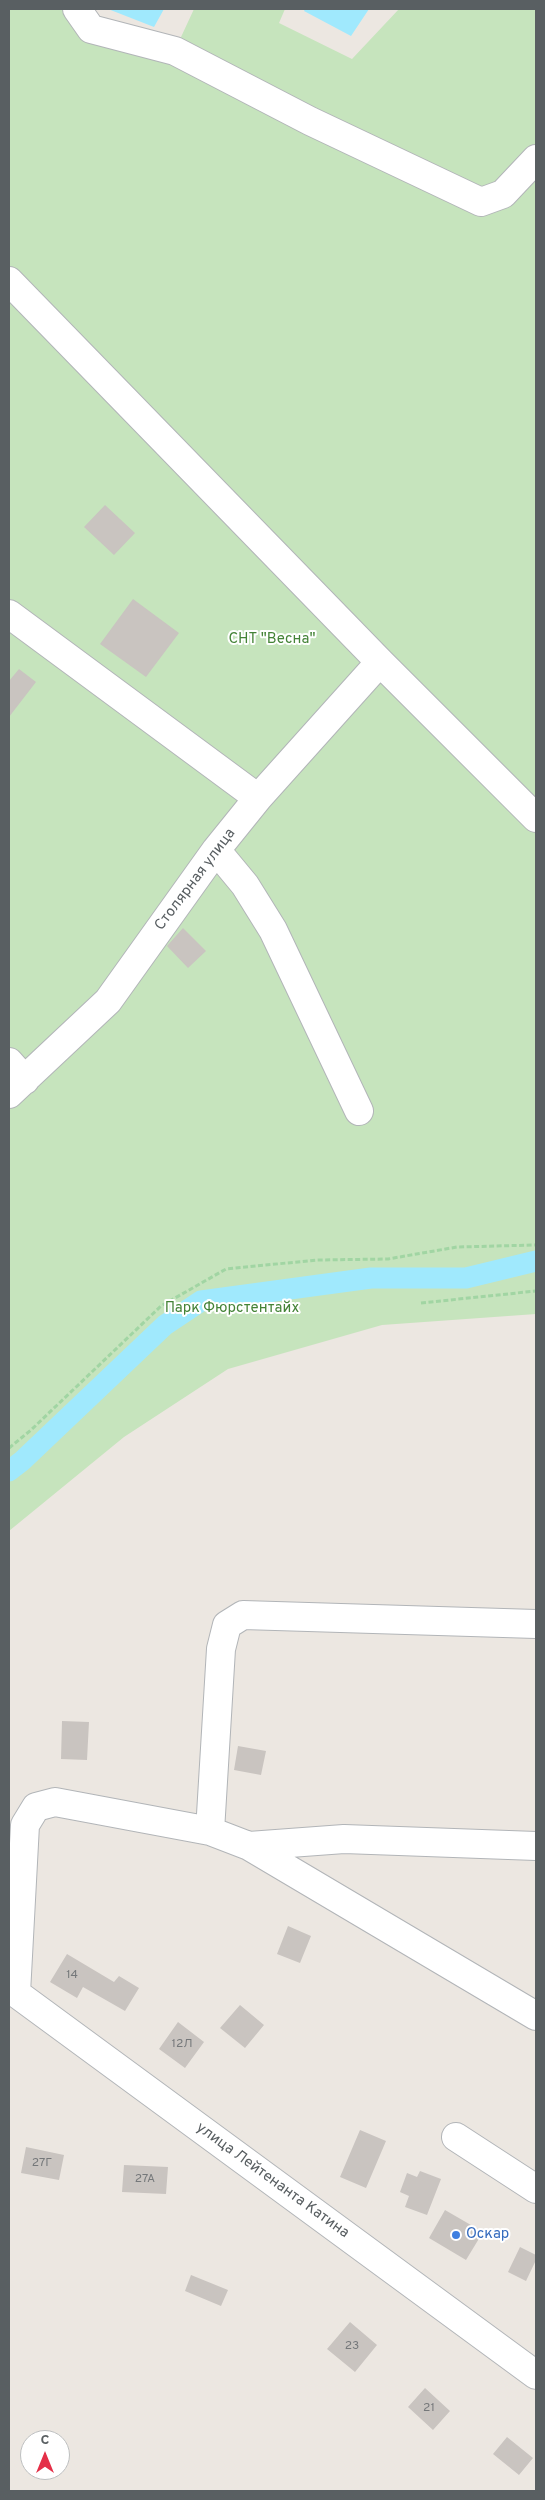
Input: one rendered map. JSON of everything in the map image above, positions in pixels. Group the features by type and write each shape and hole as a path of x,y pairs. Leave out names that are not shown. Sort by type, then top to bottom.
{"street":[{"path":"76,9 91,29 175,50 310,121 481,202 503,194 536,159"},
{"path":"9,281 380,662 536,818"},
{"path":"9,614 258,798"},
{"name":"Столярная улица","path":"14,1079 108,1001 216,850 258,798 380,662"},
{"path":"216,850 245,885 273,930 359,1111"},
{"path":"210,1831 221,1649 227,1625 243,1615 536,1624"},
{"path":"12,1990 26,1825 36,1807 55,1802 210,1831 249,1846 536,2016"},
{"path":"249,1846 344,1839 536,1846"},
{"name":"улица Лейтенанта Катина","path":"12,1990 536,2375"},
{"path":"456,2138 536,2189"}],"path":[{"path":"9,1448 31,1430 161,1306 226,1269 317,1260 388,1259 457,1247 536,1245"},
{"path":"421,1303 536,1292"}],"green space":[{"name":"СНТ \"Весна\"","path":"9,9 92,9 92,29 175,50 194,9 285,9 279,23 352,59 399,9 536,9 536,1314 382,1325 228,1369 124,1437 9,1531"}],"water":[{"path":"108,9 164,9 154,27"},
{"path":"305,9 369,9 351,36 304,11"}],"building":[{"path":"105,505 135,533 114,555 84,527"},
{"path":"133,599 179,633 146,677 100,644"},
{"path":"19,669 36,682 9,717 9,681"},
{"path":"183,928 206,951 188,968 167,946"},
{"path":"62,1721 89,1722 87,1760 61,1759"},
{"path":"238,1746 266,1751 261,1775 234,1770"},
{"path":"288,1926 311,1936 300,1963 277,1954"},
{"path":"67,1954 114,1982 119,1976 139,1988 125,2011 83,1987 77,1998 50,1982"},
{"path":"240,2005 264,2025 245,2048 220,2028"},
{"path":"178,2022 204,2042 185,2068 159,2049"},
{"path":"360,2130 386,2141 366,2188 340,2177"},
{"path":"26,2147 64,2155 59,2180 21,2173"},
{"path":"124,2165 168,2167 166,2194 122,2192"},
{"path":"420,2171 441,2179 427,2215 405,2207 409,2196 400,2192 407,2173 417,2177"},
{"name":"Оскар","path":"445,2210 483,2232 466,2260 429,2238"},
{"path":"520,2247 536,2255 536,2260 526,2281 508,2272"},
{"path":"191,2275 228,2290 221,2306 185,2291"},
{"path":"350,2322 377,2345 355,2372 327,2349"},
{"path":"425,2388 450,2411 433,2430 408,2407"},
{"path":"507,2437 533,2458 519,2475 493,2454"}],"waterway":[{"path":"9,1471 22,1461 165,1325 201,1301 371,1278 466,1278 536,1261"}],"place":[{"name":"Оскар","path":"456,2235"}],"park label":[{"name":"Парк Фюрстентайх","path":"232,1309"}]}
